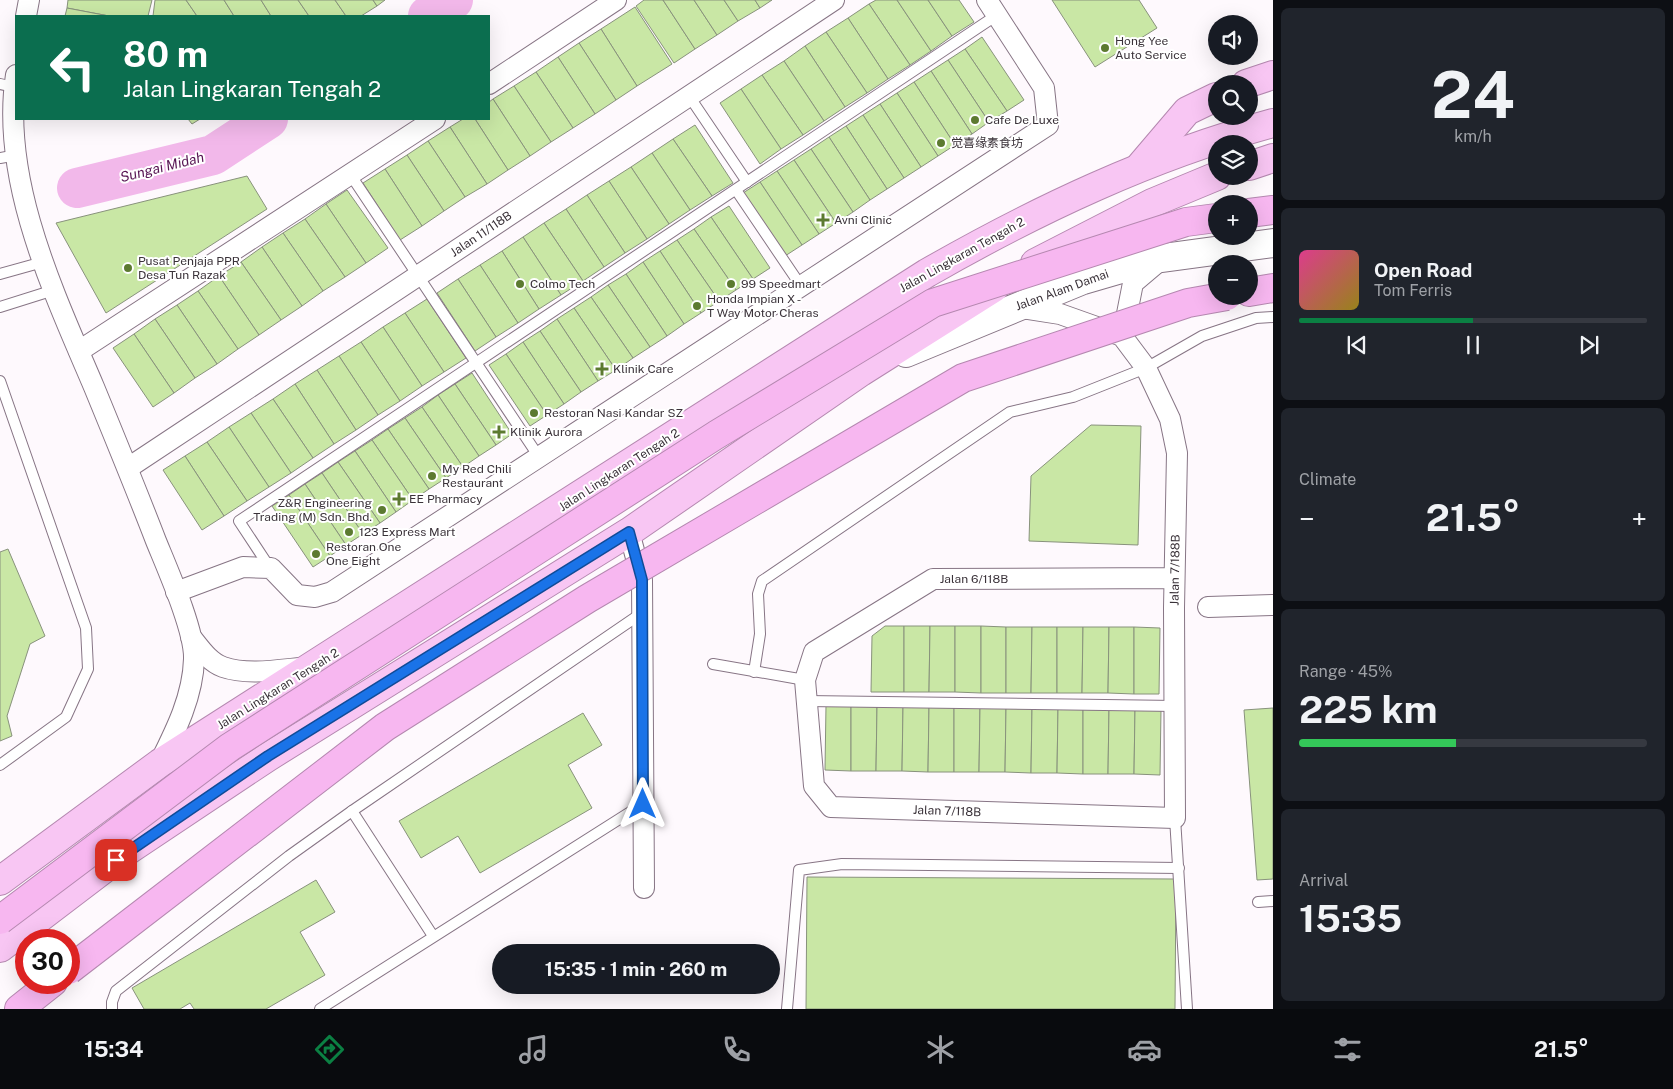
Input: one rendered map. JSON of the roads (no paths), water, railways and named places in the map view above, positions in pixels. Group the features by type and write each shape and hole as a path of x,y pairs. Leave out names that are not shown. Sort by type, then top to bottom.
{"highway":[{"path":"1258,80 1273,75"},
{"path":"1140,166 1187,111 1208,101"},
{"name":"Jalan Lingkaran Tengah 2","path":"0,881 160,763 927,273 1024,220 1140,166 1273,123"},
{"path":"1258,163 1273,158"},
{"path":"0,948 130,850 268,756 629,532 861,372 1045,258 1152,203 1208,180"},
{"path":"1258,212 1273,210"},
{"path":"0,920 230,747 716,435 933,303 1186,222 1208,219"},
{"path":"1258,290 1273,288"},
{"path":"80,962 385,727 587,599 963,378 1188,303 1208,299"},
{"path":"19,1009 38,994"}],"main road":[{"name":"Jalan Alam Damai","path":"861,372 1083,280 1162,258 1273,242"}],"street":[{"path":"26,15 29,0"},
{"path":"490,83 616,0"},
{"name":"Jalan 11/118B","path":"128,468 834,0"},
{"path":"176,592 243,567 270,568 297,595 315,597 332,592 1048,125 1044,88 992,8"},
{"path":"10,82 14,122 8,156 22,190 54,290 128,468 176,592 190,636 194,658 189,690 182,718 160,763"},
{"path":"78,351 433,120"},
{"path":"1014,307 1060,314 1122,336 1133,283 1162,258"},
{"name":"Jalan 7/188B","path":"1122,336 1146,368 1170,419 1177,453 1174,578 1175,818"},
{"path":"629,532 642,580 644,888"},
{"name":"Jalan 6/118B","path":"806,701 805,680 814,652 933,579 1174,578"},
{"path":"1208,607 1273,605"},
{"path":"190,636 206,656 223,667 252,671 314,666"},
{"name":"Jalan 7/118B","path":"806,701 814,786 831,807 1175,818"}],"lane":[{"path":"270,568 240,522 736,190 992,8"},
{"path":"689,96 747,182"},
{"path":"350,174 538,457"},
{"path":"736,190 801,286"},
{"path":"0,274 44,262"},
{"path":"0,307 54,290"},
{"path":"754,672 760,634 758,594 762,581 1010,412 1073,397 1146,368 1202,336 1256,318 1273,317"},
{"path":"0,380 86,628 88,669 66,717 0,764"},
{"path":"112,1009 112,1002 116,991 289,856 642,613"},
{"path":"713,664 805,680"},
{"path":"806,701 1175,706"},
{"path":"320,1009 643,804"},
{"path":"352,811 433,936"},
{"path":"1175,818 1187,1009"},
{"path":"787,1009 800,870 842,864 1178,868"},
{"path":"1258,902 1273,901"}],"waterway":[{"name":"Sungai Midah","path":"430,15 453,0"},
{"name":"Sungai Midah","path":"77,188 213,155 266,120"}],"place":[{"name":"Hong Yee Auto Service","path":"1105,48"},
{"name":"Cafe De Luxe","path":"975,120"},
{"name":"觉喜缘素食坊","path":"941,143"},
{"name":"Avni Clinic","path":"823,220"},
{"name":"Pusat Penjaja PPR Desa Tun Razak","path":"128,268"},
{"name":"Colmo Tech","path":"520,284"},
{"name":"99 Speedmart","path":"731,284"},
{"name":"Honda Impian X - T Way Motor Cheras","path":"697,306"},
{"name":"Klinik Care","path":"602,369"},
{"name":"Restoran Nasi Kandar SZ","path":"534,413"},
{"name":"Klinik Aurora","path":"499,432"},
{"name":"My Red Chili Restaurant","path":"432,476"},
{"name":"EE Pharmacy","path":"399,499"},
{"name":"Z&R Engineering Trading (M) Sdn. Bhd.","path":"382,510"},
{"name":"123 Express Mart","path":"349,532"},
{"name":"Restoran One One Eight","path":"316,554"}]}
